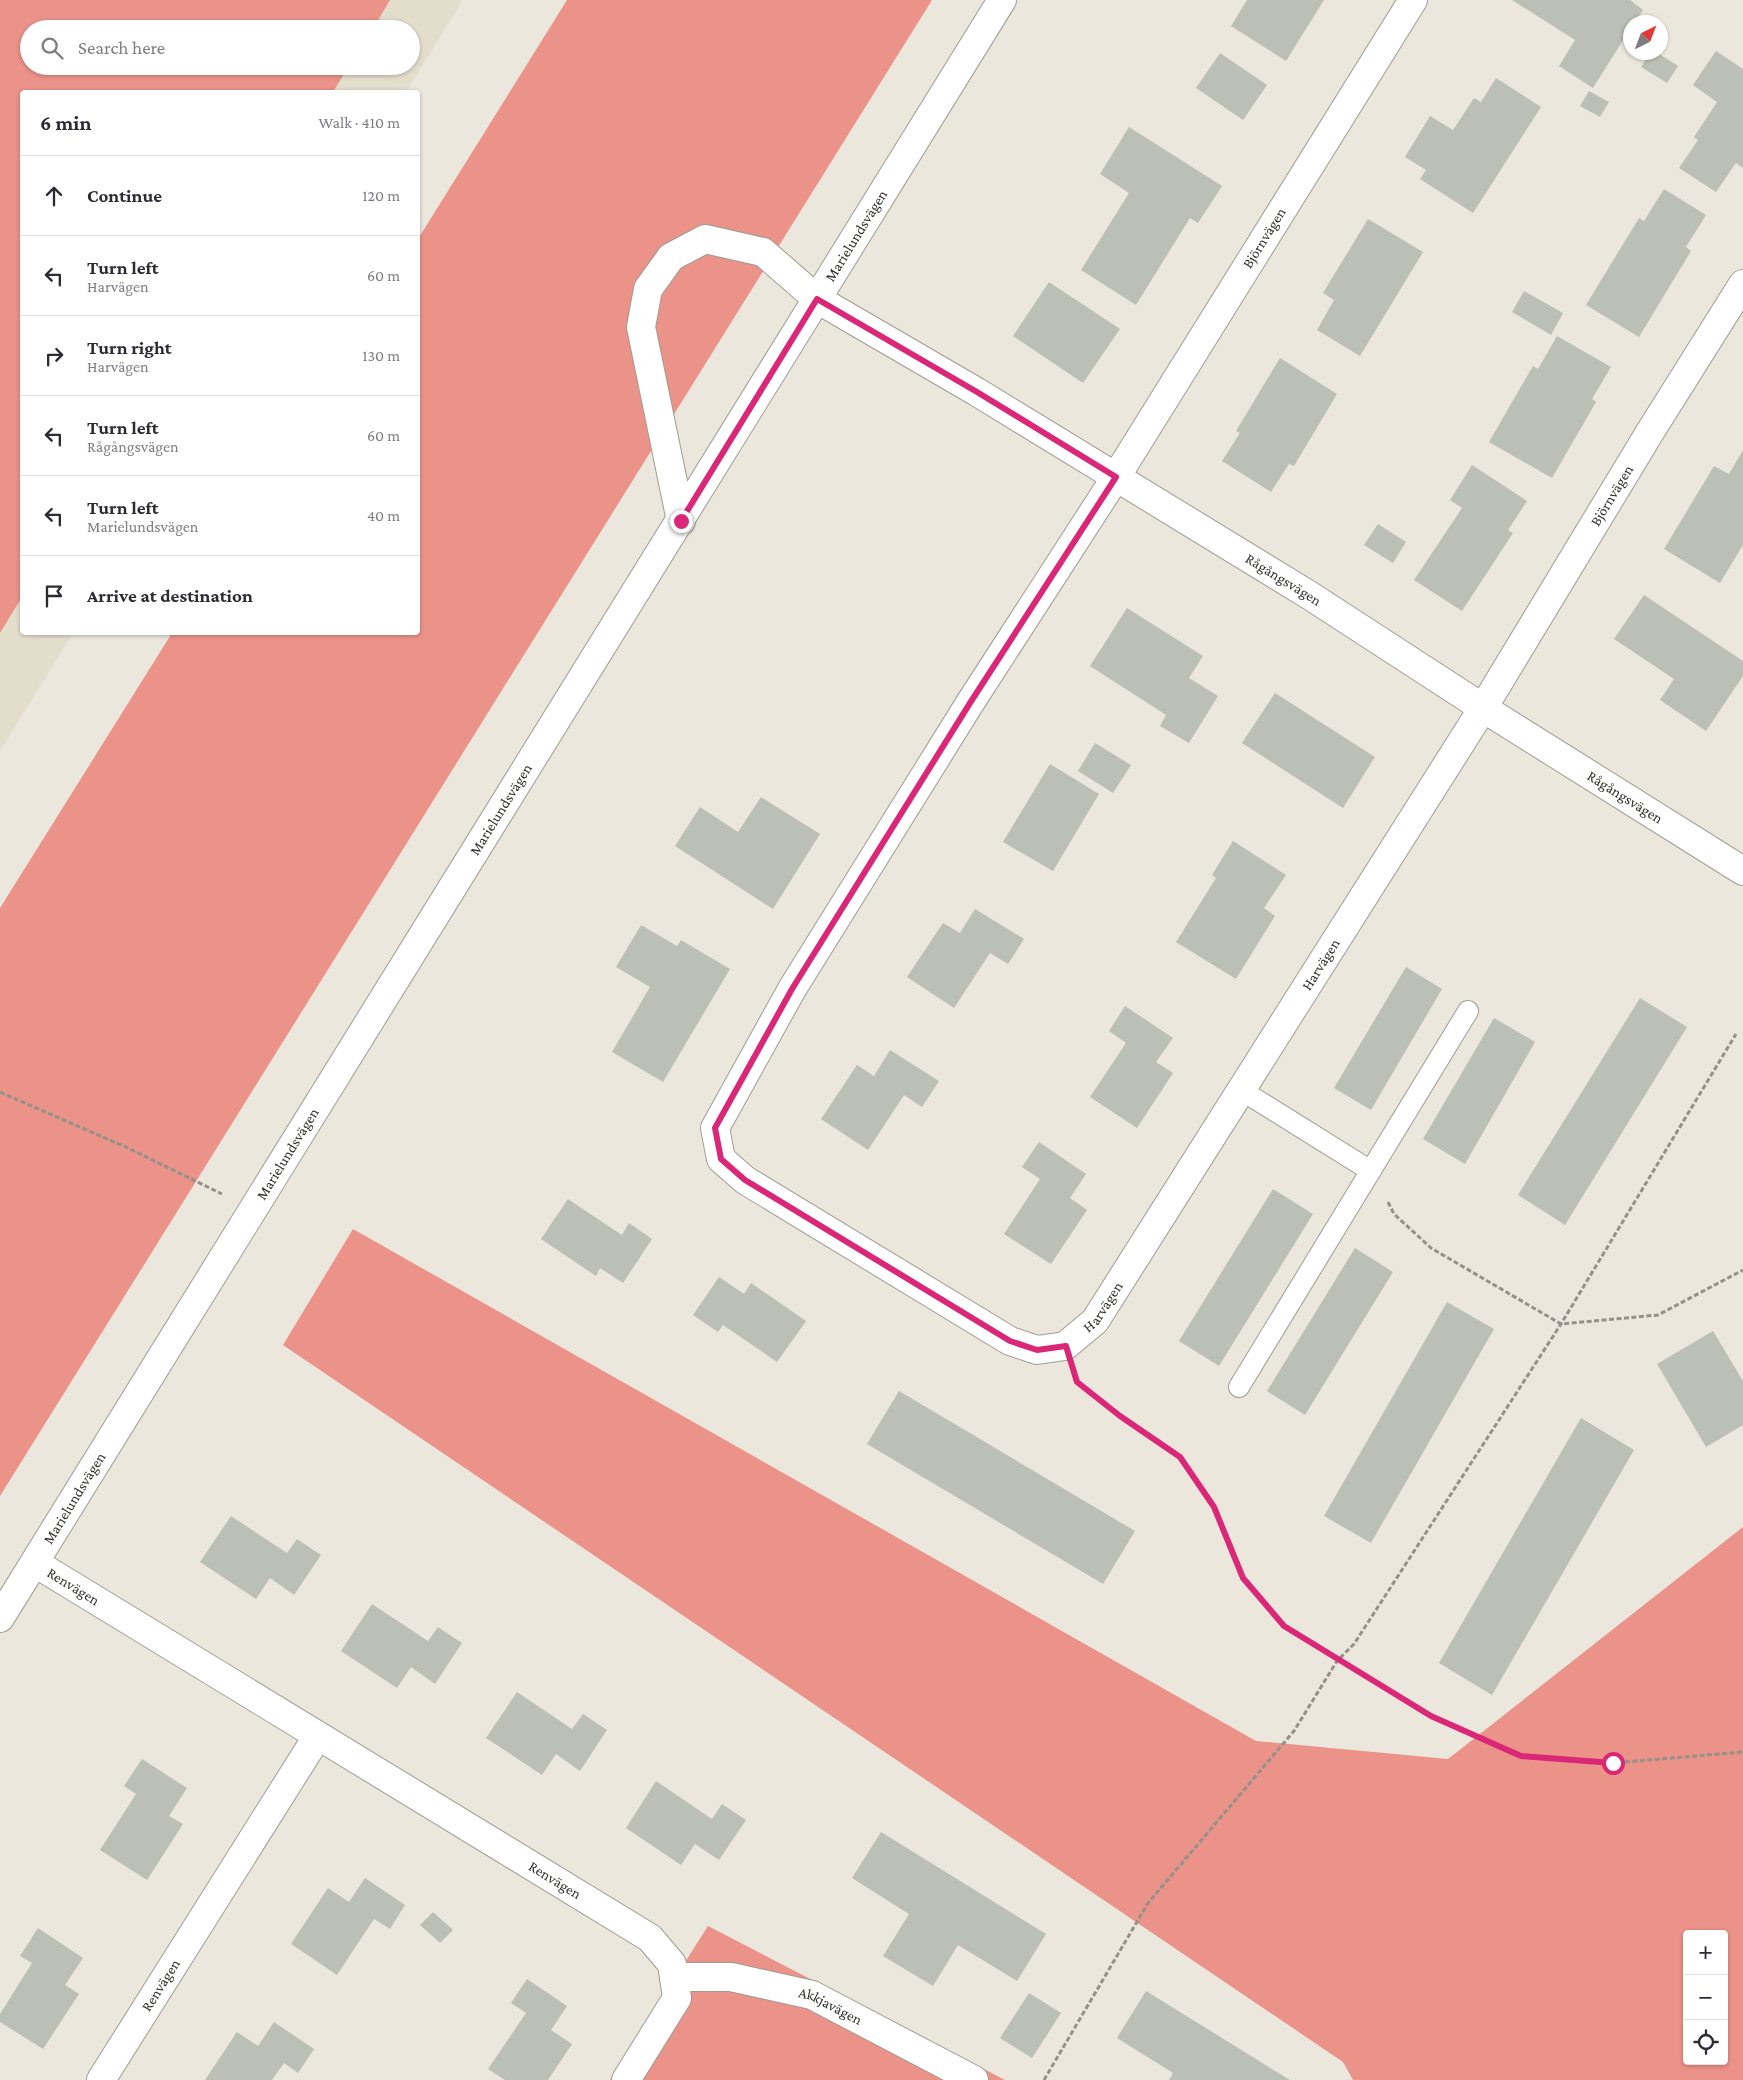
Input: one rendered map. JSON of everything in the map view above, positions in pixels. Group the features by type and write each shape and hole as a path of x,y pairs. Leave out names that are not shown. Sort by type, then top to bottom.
{"street":[{"name":"Marielundsvägen","path":"0,1618 1002,0"},
{"name":"Björnvägen","path":"1116,477 1413,0"},
{"name":"Rågångsvägen","path":"681,521 641,327 648,288 671,257 705,240 763,252 817,299 977,392 1309,595 1483,708 1743,871"},
{"name":"Björnvägen","path":"1483,708 1650,432 1743,284"},
{"path":"1066,1346 1037,1350 1010,1341 745,1180 721,1159 715,1128 792,989 960,720 1116,477"},
{"name":"Harvägen","path":"1066,1346 1094,1321 1483,708"},
{"name":"Renvägen","path":"35,1563 317,1737 650,1938 672,1964 677,1998 626,2080"},
{"name":"Renvägen","path":"101,2080 317,1737"},
{"name":"Akkjavägen","path":"674,1976 731,1977 812,1995 974,2080"}],"lane":[{"path":"1239,1387 1468,1011"},
{"path":"1241,1090 1371,1171"}],"path":[{"path":"1044,2080 1148,1904 1294,1731 1337,1661 1354,1644 1561,1324 1736,1034"},
{"path":"0,1092 128,1148 254,1210"},
{"path":"1371,1171 1394,1214 1432,1248 1561,1324 1658,1315 1743,1270"},
{"path":"1066,1346 1077,1382 1120,1416 1180,1457 1214,1507 1243,1578 1284,1626 1337,1661 1431,1716 1521,1756 1613,1763 1743,1752"}],"shaded area":[{"path":"0,0 390,0 378,20 20,20 20,75 343,75 334,90 20,90 20,600 0,633"},
{"path":"390,0 463,0 420,69 420,20 378,20"},
{"path":"567,0 932,0 0,1496 0,908 171,635 420,635 420,236"},
{"path":"343,75 417,75 407,90 334,90"},
{"path":"20,600 20,635 72,635 0,751 0,633"},
{"path":"353,1229 1256,1741 1448,1759 1743,1527 1743,2080 1353,2080 1343,2062 283,1345"},
{"path":"708,1926 1005,2080 610,2080"}],"building":[{"path":"1247,0 1324,0 1286,61 1231,26"},
{"path":"1512,0 1630,0 1643,10 1640,15 1623,15 1623,40 1593,88 1559,66 1575,40"},
{"path":"1716,51 1743,69 1743,168 1736,163 1716,192 1679,168 1698,140 1694,137 1717,102 1693,85"},
{"path":"1220,53 1267,85 1243,120 1196,88"},
{"path":"1645,60 1668,60 1678,66 1667,83 1641,67"},
{"path":"1496,78 1541,107 1473,213 1420,179 1426,170 1405,157 1430,116 1453,130 1474,98 1481,102"},
{"path":"1589,91 1609,102 1600,117 1580,106"},
{"path":"1129,127 1222,186 1198,223 1190,218 1136,305 1081,270 1129,193 1100,174"},
{"path":"1664,189 1706,215 1686,247 1691,251 1639,337 1586,305 1639,218 1644,221"},
{"path":"1368,219 1423,252 1360,356 1317,330 1334,300 1323,293"},
{"path":"1049,282 1120,329 1083,383 1013,336"},
{"path":"1524,291 1563,313 1551,335 1512,312"},
{"path":"1557,336 1611,367 1592,399 1596,402 1552,478 1489,442 1533,366 1538,369"},
{"path":"1280,358 1337,394 1294,466 1289,464 1271,492 1222,461 1240,433 1236,431"},
{"path":"1743,450 1743,545 1720,583 1664,549 1714,466 1729,474"},
{"path":"1472,465 1527,501 1508,530 1513,533 1462,611 1414,580 1462,508 1450,500"},
{"path":"1378,524 1406,542 1393,563 1364,545"},
{"path":"1644,595 1743,661 1743,676 1706,731 1660,700 1674,679 1614,639"},
{"path":"1127,608 1203,656 1189,678 1218,696 1189,743 1160,726 1166,715 1090,666"},
{"path":"1275,693 1375,757 1343,808 1242,743"},
{"path":"1095,743 1131,765 1113,793 1078,771"},
{"path":"1050,764 1099,794 1053,871 1003,842"},
{"path":"761,797 820,834 773,909 675,846 700,807 738,832"},
{"path":"1233,841 1286,875 1264,908 1275,916 1236,979 1176,942 1216,878 1212,875"},
{"path":"975,909 1024,939 1008,964 990,953 954,1008 907,977 943,923 960,933"},
{"path":"641,925 677,946 681,940 730,969 663,1082 612,1052 650,987 616,967"},
{"path":"1406,967 1442,989 1371,1110 1334,1088"},
{"path":"1640,998 1687,1027 1565,1225 1518,1195"},
{"path":"1125,1006 1173,1038 1156,1062 1173,1073 1137,1128 1090,1097 1126,1043 1109,1031"},
{"path":"1494,1018 1535,1042 1465,1164 1423,1139"},
{"path":"890,1050 939,1081 922,1107 904,1095 868,1150 821,1119 857,1065 874,1076"},
{"path":"1039,1142 1086,1174 1070,1198 1087,1210 1051,1264 1004,1234 1040,1179 1022,1167"},
{"path":"1273,1189 1313,1214 1219,1366 1179,1341"},
{"path":"568,1199 622,1235 629,1223 652,1239 623,1283 600,1268 596,1276 541,1239"},
{"path":"1355,1248 1393,1272 1305,1415 1267,1391"},
{"path":"719,1277 744,1294 751,1283 806,1321 777,1362 723,1325 718,1332 693,1315"},
{"path":"1447,1302 1494,1329 1371,1543 1324,1516"},
{"path":"1713,1331 1743,1381 1743,1425 1706,1447 1657,1364"},
{"path":"899,1391 1135,1531 1103,1584 867,1444"},
{"path":"1581,1418 1634,1450 1492,1695 1439,1663"},
{"path":"231,1516 287,1553 297,1539 321,1555 294,1595 270,1578 256,1599 200,1562"},
{"path":"372,1604 428,1641 438,1627 462,1643 435,1684 411,1667 397,1688 341,1651"},
{"path":"517,1692 572,1729 583,1714 607,1730 580,1771 556,1754 542,1775 486,1738"},
{"path":"142,1759 187,1788 169,1816 183,1824 147,1880 100,1850 136,1794 124,1786"},
{"path":"656,1781 712,1819 722,1804 746,1820 719,1860 695,1844 681,1865 626,1828"},
{"path":"881,1832 1046,1934 1017,1981 958,1945 933,1986 883,1956 909,1914 852,1878"},
{"path":"365,1878 405,1905 390,1929 374,1919 337,1975 291,1944 328,1888 349,1902"},
{"path":"433,1912 453,1930 440,1943 420,1925"},
{"path":"38,1928 83,1958 65,1985 79,1994 43,2049 0,2022 0,2014 32,1963 20,1956"},
{"path":"527,1979 567,2006 551,2030 572,2044 548,2080 505,2080 488,2069 526,2013 511,2003"},
{"path":"1146,1991 1290,2080 1169,2080 1173,2073 1117,2038"},
{"path":"1029,1993 1061,2013 1032,2058 1000,2038"},
{"path":"274,2022 314,2049 298,2073 284,2063 272,2080 205,2080 237,2032 258,2046"}],"route":[{"path":"681,521 817,299 977,392 1116,477 970,703 792,989 715,1128 721,1159 745,1180 1010,1341 1037,1350 1066,1346 1077,1382 1120,1416 1180,1457 1214,1507 1243,1578 1284,1626 1337,1661 1431,1716 1521,1756 1613,1763"}]}
